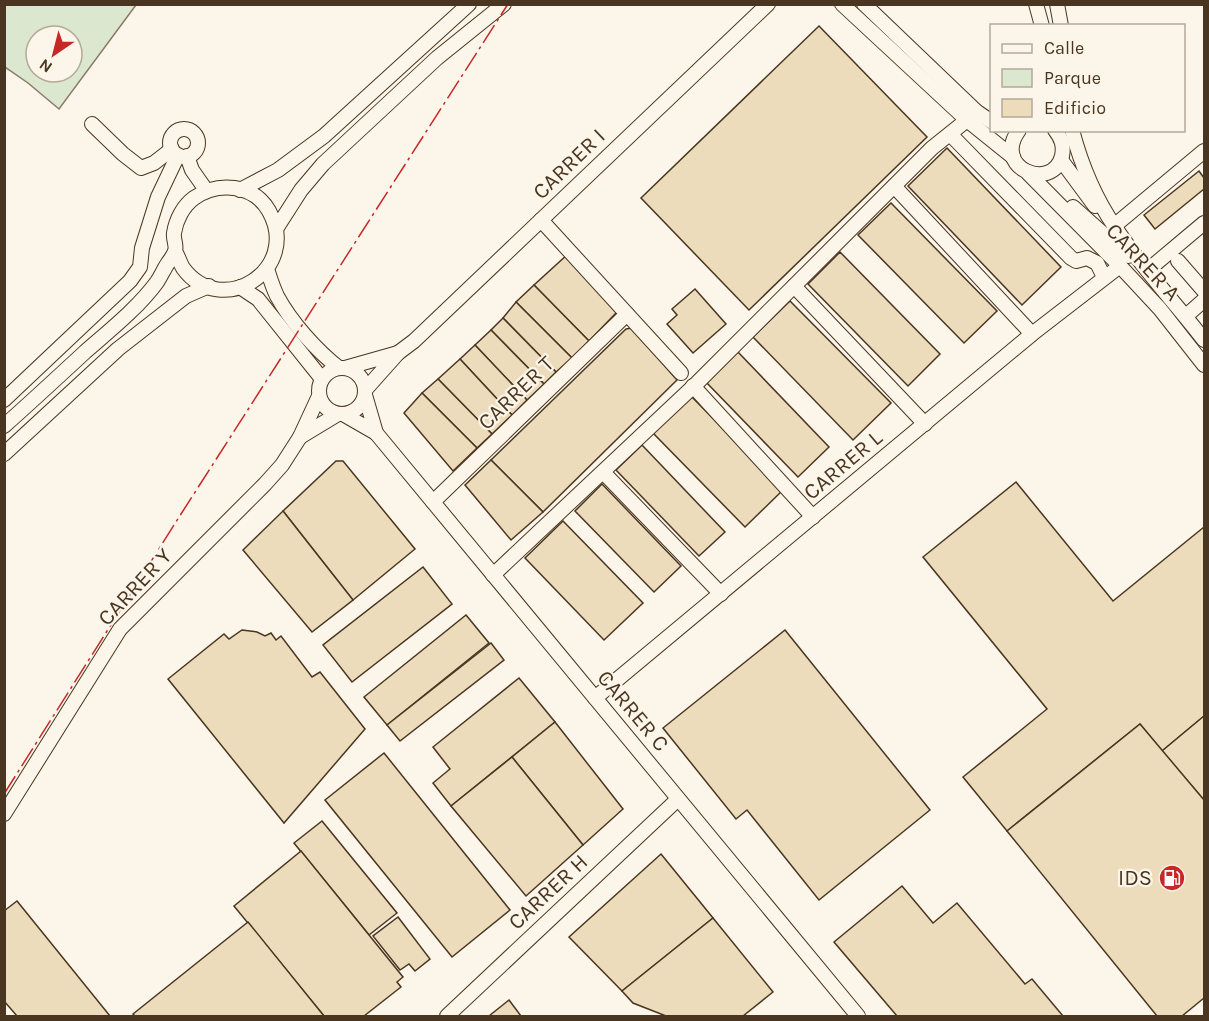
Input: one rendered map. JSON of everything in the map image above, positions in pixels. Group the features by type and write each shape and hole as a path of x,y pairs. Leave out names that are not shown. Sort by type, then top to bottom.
{"street":[{"path":"240,190 278,170 324,136 469,4"},
{"path":"276,229 301,189 324,164 437,58 504,4"},
{"name":"CARRER I","path":"365,392 398,353 414,341 768,4"},
{"path":"842,4 983,119"},
{"path":"864,4 983,119"},
{"path":"1036,4 1041,24"},
{"path":"1058,4 1061,24"},
{"path":"493,575 693,386 932,148 950,134 983,119"},
{"path":"92,124 141,168 179,153"},
{"path":"993,132 1013,157"},
{"path":"1013,157 1011,147 1018,132"},
{"path":"1028,173 1037,175 1055,168 1063,149 1061,132"},
{"path":"1061,132 1079,156 1113,224"},
{"path":"950,134 1071,258 1076,261 1087,258 1097,262 1104,277"},
{"path":"1113,224 1204,151"},
{"path":"179,153 206,190"},
{"path":"4,400 130,281 140,267 142,248 158,197 179,153"},
{"name":"CARRER A","path":"1013,157 1016,164 1047,190 1160,309 1204,365"},
{"path":"1060,160 1096,207 1113,224"},
{"path":"894,186 1032,334"},
{"path":"231,187 240,190 256,197 269,210 277,232 275,252 267,269 251,284 227,290 215,289 198,282 183,268 175,251 174,234 179,215 191,200 206,190 231,187"},
{"name":"CARRER A","path":"1047,190 1065,201 1094,225 1142,271 1148,270"},
{"path":"541,220 681,373"},
{"name":"CARRER A","path":"1113,224 1137,258 1204,340"},
{"path":"1148,270 1204,224"},
{"path":"4,426 135,306 156,283 175,251"},
{"path":"1178,261 1204,291"},
{"name":"CARRER L","path":"595,698 1032,334 1120,266"},
{"path":"267,269 276,294 314,345 342,368 357,374 362,380 365,392 359,407 352,412 340,414 330,411 319,396 322,379 327,373 342,368"},
{"path":"4,454 118,349 186,296 209,286"},
{"path":"240,286 258,299 322,379"},
{"path":"794,286 925,424"},
{"path":"1186,316 1204,300"},
{"name":"CARRER T","path":"433,502 627,314"},
{"name":"CARRER I","path":"342,368 398,353"},
{"path":"693,386 813,517"},
{"name":"CARRER C","path":"365,392 376,433"},
{"name":"CARRER Y","path":"4,814 120,629 282,465 300,437 319,396"},
{"name":"CARRER C","path":"340,414 376,433 858,1017"},
{"name":"CARRER Y","path":"300,437 340,414"},
{"path":"603,471 721,594"},
{"name":"CARRER H","path":"447,1017 678,799"}],"green space":[{"path":"5,4 136,5 84,75 84,24 24,24 24,80 5,67"},
{"path":"29,84 78,84 59,109"}],"building":[{"path":"819,26 927,137 749,310 641,198"},
{"path":"947,148 1061,267 1022,305 908,186"},
{"path":"1199,171 1204,178 1204,189 1155,229 1144,215"},
{"path":"891,203 997,311 964,343 858,235"},
{"path":"840,252 940,354 908,386 808,284"},
{"path":"568,254 615,308 616,313 589,341 534,285"},
{"path":"534,285 589,341 572,358 516,302"},
{"path":"695,289 726,324 693,353 667,324 677,315 672,309"},
{"path":"790,301 891,403 853,440 753,337"},
{"path":"516,302 572,358 556,372 503,318"},
{"path":"503,318 556,372 544,384 491,330"},
{"path":"632,328 677,380 543,512 491,460 626,329"},
{"path":"491,330 544,384 527,400 475,345"},
{"path":"475,345 527,400 512,415 460,359"},
{"path":"738,352 829,447 798,477 706,382"},
{"path":"460,359 512,415 492,434 438,379"},
{"path":"438,379 492,434 477,448 422,393"},
{"path":"422,393 477,448 453,471 404,413"},
{"path":"691,396 783,490 745,527 653,433"},
{"path":"642,445 725,532 699,556 616,470"},
{"path":"491,460 543,512 511,540 465,485"},
{"path":"336,461 343,461 415,549 353,600 283,511"},
{"path":"1016,482 1113,601 1204,527 1204,716 1162,751 1140,724 1007,831 963,777 1047,709 923,557"},
{"path":"602,484 681,566 654,592 575,511"},
{"path":"283,511 353,600 312,632 243,550"},
{"path":"563,521 643,603 604,640 525,558"},
{"path":"423,567 452,604 352,682 323,645"},
{"path":"466,615 489,643 387,725 364,697"},
{"path":"242,630 257,632 265,636 271,633 276,640 281,636 312,677 320,672 365,729 284,823 168,679 224,634 229,639"},
{"path":"785,630 930,810 819,900 747,810 736,819 663,728"},
{"path":"491,643 504,660 400,741 387,725"},
{"path":"519,678 555,722 451,806 433,783 450,769 433,747"},
{"path":"1204,716 1204,800 1162,751"},
{"path":"555,722 623,809 583,845 512,757"},
{"path":"1140,724 1204,800 1204,998 1182,1016 1157,1016 1007,831"},
{"path":"384,753 510,910 452,957 325,800"},
{"path":"512,757 583,845 526,896 451,806"},
{"path":"322,821 397,913 369,935 294,843"},
{"path":"301,851 403,977 397,982 401,987 364,1016 324,1016 234,906"},
{"path":"661,854 713,918 622,991 569,937"},
{"path":"902,886 933,923 957,903 1025,984 1032,979 1063,1016 897,1016 834,942"},
{"path":"17,901 110,1016 17,1016 4,1001 4,911"},
{"path":"398,917 430,959 415,971 409,964 400,970 373,936"},
{"path":"713,918 773,992 743,1016 666,1016 633,1003 622,991"},
{"path":"248,922 324,1016 135,1016 133,1014"},
{"path":"509,1000 521,1016 489,1016"}],"power":[{"path":"4,794 508,4"}],"place":[{"name":"IDS","path":"1172,878"}]}
